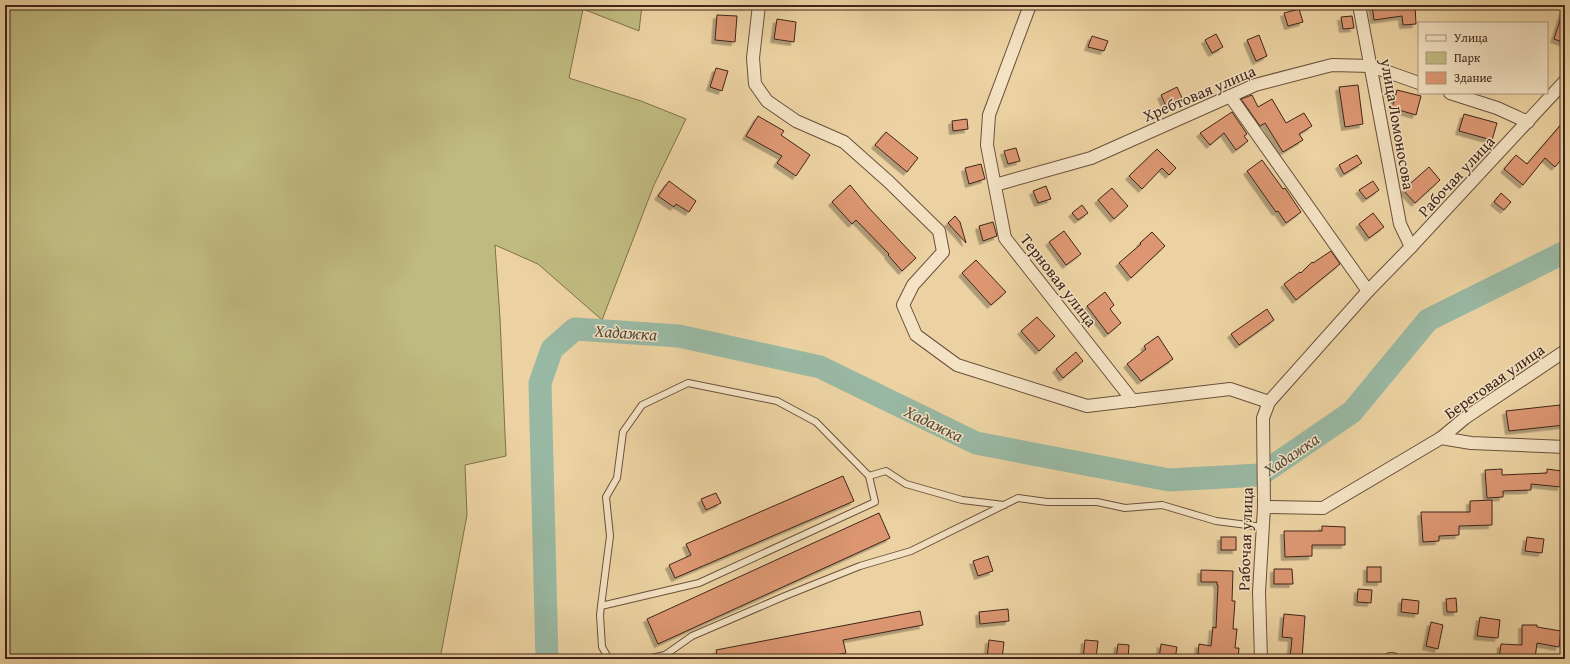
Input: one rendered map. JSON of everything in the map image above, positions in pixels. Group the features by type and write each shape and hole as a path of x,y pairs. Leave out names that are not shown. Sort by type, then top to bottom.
{"street":[{"path":"759,5 754,58 755,84 766,101 796,121 844,142 889,182 939,231 943,252 913,285 903,305 916,335 957,365 1087,406 1230,388 1269,402"},
{"name":"Терновая улица","path":"1030,5 989,115 987,145 1005,238 1133,401"},
{"name":"улица Ломоносова","path":"1359,5 1400,224 1411,248"},
{"name":"Хребтовая улица","path":"995,185 1091,158 1255,85 1332,65 1371,66 1418,83"},
{"name":"Рабочая улица","path":"1261,659 1259,592 1264,506 1262,418 1269,402 1368,291 1411,248 1565,81"},
{"path":"1453,94 1497,108 1528,122"},
{"path":"1230,96 1368,291"},
{"name":"Береговая улица","path":"1264,506 1322,508 1442,438 1465,418 1565,351"},
{"path":"1442,438 1471,443 1565,446"}],"lane":[{"path":"601,606 699,583 875,502 869,476 816,422 777,401 688,383 642,405 623,432 617,478 606,497 610,536 601,606 600,615 602,647 609,659"},
{"path":"869,476 886,471 906,484 962,500 1004,506"},
{"path":"648,659 665,655 692,636 785,596 860,566 911,550 1018,498 1048,502 1097,502 1125,508 1162,505 1216,521 1263,527"}],"green space":[{"path":"5,5 642,5 639,31 583,9 569,78 641,101 686,119 654,185 602,320 538,264 495,245 506,456 465,465 467,515 440,659 5,659"}],"building":[{"path":"1372,5 1415,5 1416,24 1403,25 1402,16 1374,20"},
{"path":"1299,9 1303,22 1288,26 1284,13"},
{"path":"1563,11 1565,11 1565,43 1554,39"},
{"path":"717,15 737,16 735,42 715,40"},
{"path":"1352,16 1354,28 1343,29 1341,17"},
{"path":"777,19 796,22 794,42 774,39"},
{"path":"1216,34 1223,47 1212,53 1205,40"},
{"path":"1259,35 1267,56 1256,61 1247,40"},
{"path":"1092,36 1108,41 1104,51 1088,47"},
{"path":"716,68 728,71 722,91 710,87"},
{"path":"1358,85 1363,124 1345,127 1339,87"},
{"path":"1177,87 1182,98 1166,106 1161,95"},
{"path":"1397,90 1421,96 1416,115 1392,108"},
{"path":"1252,95 1258,107 1272,99 1286,123 1304,113 1312,126 1299,134 1303,140 1283,152 1265,123 1260,126 1241,99"},
{"path":"1232,112 1247,134 1244,136 1248,141 1236,150 1224,133 1210,145 1200,133"},
{"path":"1464,114 1497,123 1492,140 1459,131"},
{"path":"758,116 784,131 781,135 810,155 796,176 777,163 782,156 746,136"},
{"path":"967,119 968,129 953,131 952,121"},
{"path":"1565,120 1565,155 1555,167 1545,158 1523,185 1504,169 1516,155 1527,164"},
{"path":"886,132 918,158 907,172 875,145"},
{"path":"1016,148 1020,161 1008,164 1004,151"},
{"path":"1157,149 1176,168 1169,175 1162,168 1142,189 1129,176"},
{"path":"1357,155 1362,163 1344,174 1339,165"},
{"path":"1262,160 1283,189 1285,188 1301,212 1286,223 1278,211 1276,212 1247,171"},
{"path":"981,164 985,179 969,184 965,168"},
{"path":"1429,167 1440,180 1415,203 1403,190"},
{"path":"669,181 696,201 689,212 676,204 674,207 658,196"},
{"path":"1373,181 1379,190 1366,199 1359,190"},
{"path":"850,185 869,208 916,258 902,271 888,255 889,254 856,220 852,224 832,202"},
{"path":"1046,186 1051,199 1038,203 1033,191"},
{"path":"1112,188 1128,206 1114,219 1098,200"},
{"path":"1501,193 1511,202 1504,210 1494,202"},
{"path":"1082,205 1088,213 1078,220 1072,213"},
{"path":"1373,213 1384,227 1369,238 1359,224"},
{"path":"955,216 960,222 966,243 948,223"},
{"path":"993,222 997,236 983,241 979,226"},
{"path":"1064,231 1081,254 1066,265 1049,242"},
{"path":"1152,232 1165,246 1131,278 1119,263 1141,244 1140,243"},
{"path":"1331,251 1340,264 1296,300 1284,284 1300,272 1301,273 1312,262 1313,263"},
{"path":"976,260 1006,292 991,305 962,273"},
{"path":"1105,292 1114,305 1110,309 1121,323 1108,334 1087,306"},
{"path":"1267,309 1274,320 1239,345 1231,334"},
{"path":"1037,317 1055,336 1039,351 1021,331"},
{"path":"1158,336 1173,359 1141,381 1127,364 1146,349 1144,346"},
{"path":"1076,352 1083,361 1063,378 1056,369"},
{"path":"1560,405 1560,409 1565,409 1565,425 1509,431 1506,411"},
{"path":"1502,469 1502,475 1547,473 1547,469 1562,471 1561,487 1531,484 1531,490 1503,491 1503,497 1487,498 1485,470"},
{"path":"843,476 854,501 675,578 669,565 691,555 686,544"},
{"path":"716,493 721,503 706,510 701,499"},
{"path":"1492,500 1492,525 1459,526 1459,535 1439,536 1439,541 1423,542 1421,512 1470,512 1470,501"},
{"path":"879,513 890,538 658,644 647,619"},
{"path":"1322,526 1345,527 1345,545 1312,545 1312,556 1285,557 1284,531 1322,531"},
{"path":"1221,537 1236,537 1236,550 1221,550"},
{"path":"1527,537 1544,539 1542,553 1525,551"},
{"path":"988,556 993,571 978,576 973,561"},
{"path":"1367,567 1381,567 1381,582 1367,582"},
{"path":"1274,569 1292,569 1293,584 1274,584"},
{"path":"1201,570 1233,571 1232,601 1235,601 1233,629 1237,629 1235,648 1239,648 1238,659 1223,659 1223,657 1198,654 1199,644 1211,646 1213,627 1216,628 1218,585 1217,582 1201,582"},
{"path":"1358,589 1372,590 1371,603 1357,602"},
{"path":"1456,598 1457,612 1447,612 1446,599"},
{"path":"1402,599 1419,601 1418,614 1401,612"},
{"path":"1008,609 1009,621 980,624 979,612"},
{"path":"920,611 923,625 843,640 846,653 813,659 718,659 716,650"},
{"path":"1284,614 1305,616 1302,659 1290,659 1292,638 1282,637"},
{"path":"1480,617 1500,620 1498,638 1477,636"},
{"path":"1431,622 1443,625 1438,649 1426,646"},
{"path":"1522,625 1537,625 1537,627 1561,631 1559,647 1537,643 1535,659 1499,659 1501,644 1522,645"},
{"path":"989,640 1004,642 1002,659 987,659"},
{"path":"1085,640 1098,641 1096,659 1083,659"},
{"path":"1118,644 1129,645 1128,659 1116,659"},
{"path":"1161,644 1177,647 1175,659 1159,659"}],"waterway":[{"name":"Хадажка","path":"547,659 540,383 552,349 575,329 679,336 820,367 976,443 1169,480 1260,475 1352,412 1428,320 1565,252"}]}
